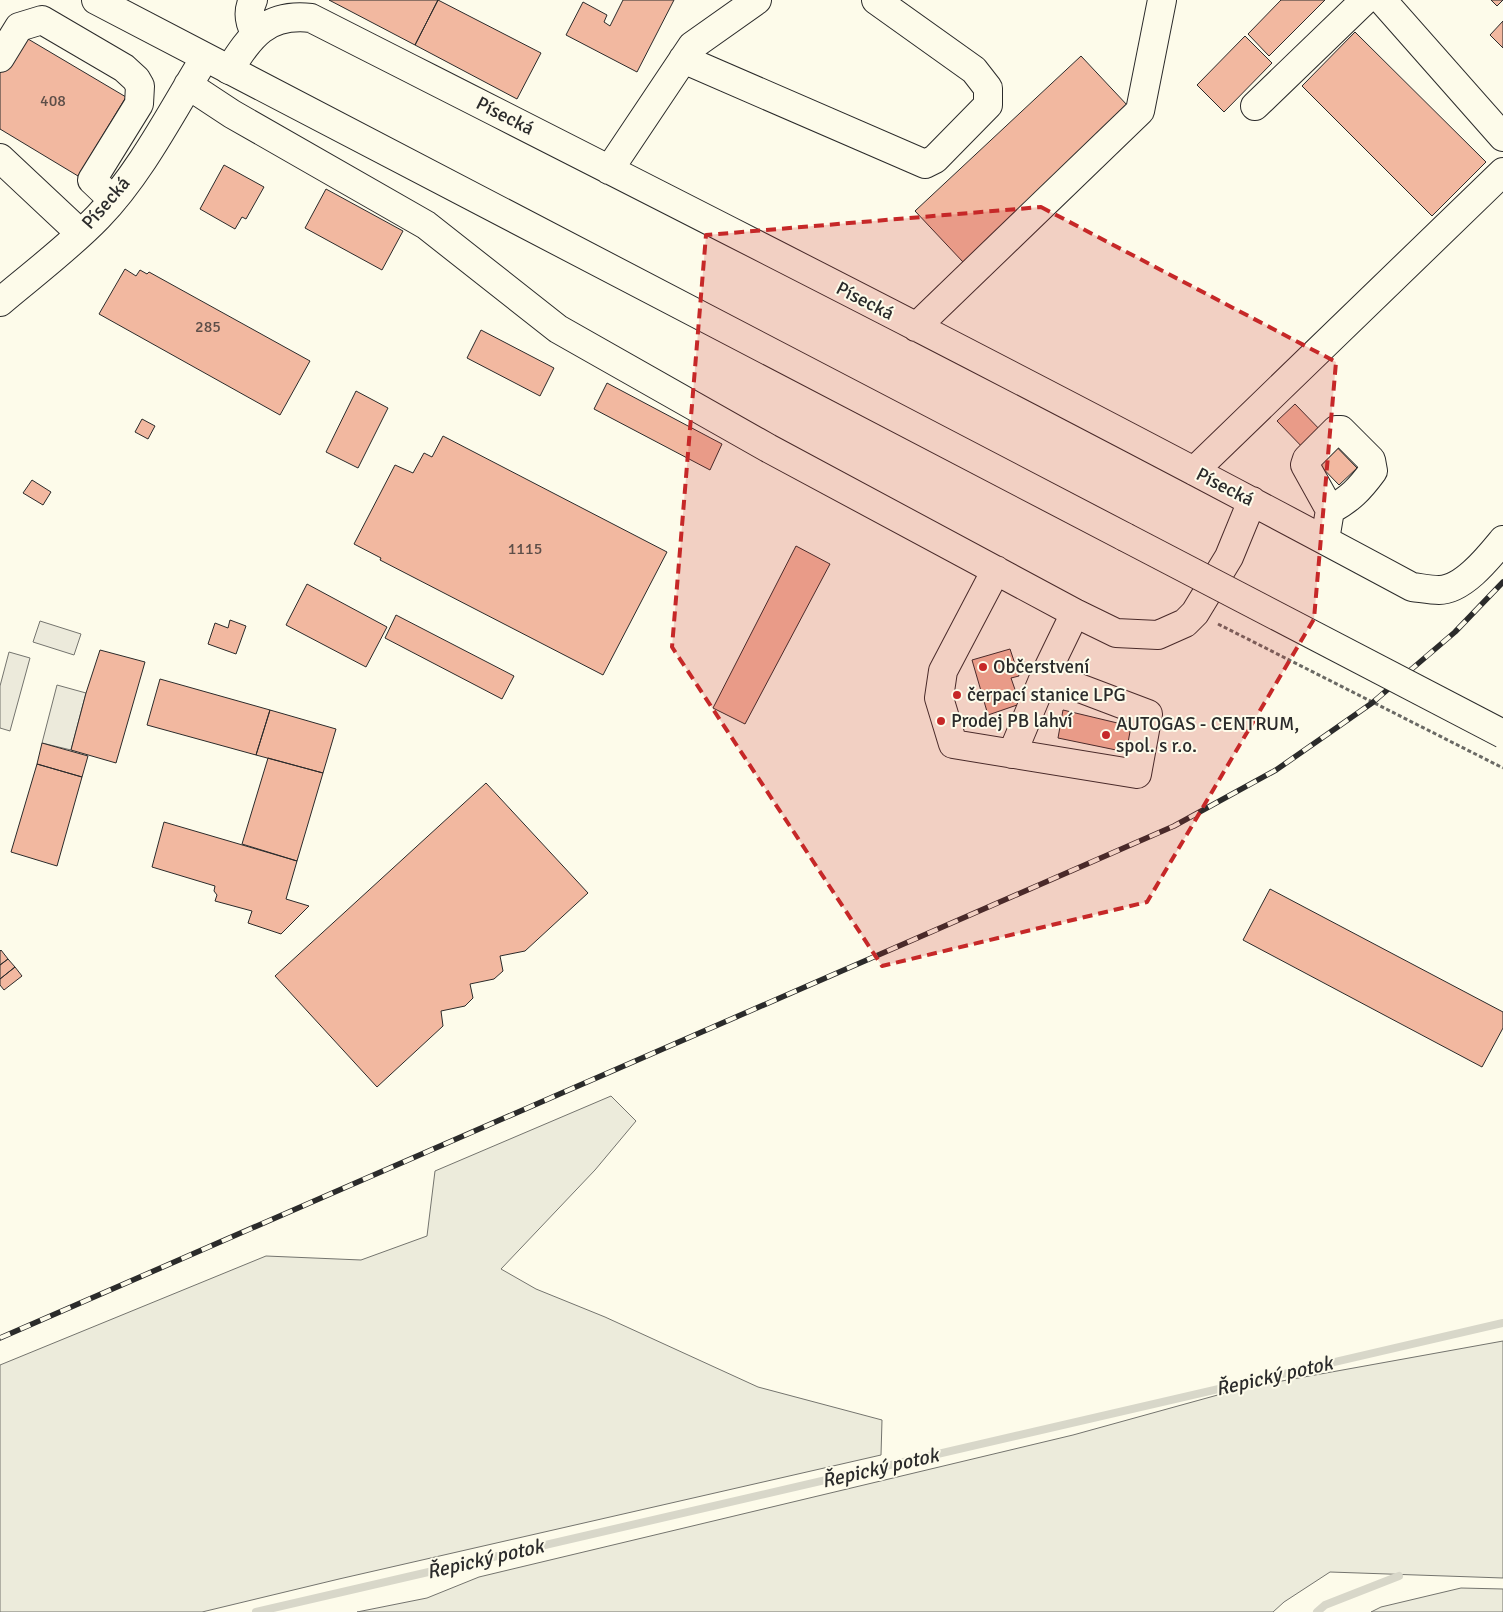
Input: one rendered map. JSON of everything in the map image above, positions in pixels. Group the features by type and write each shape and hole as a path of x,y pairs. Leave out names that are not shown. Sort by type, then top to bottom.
{"main road":[{"path":"96,0 1503,734"},
{"path":"253,0 249,22 255,33"},
{"path":"609,170 692,46 757,0"},
{"path":"683,59 925,164 935,159 988,105 988,88 974,70 876,0"},
{"path":"916,327 1140,111 1162,0"},
{"path":"1254,106 1365,0"},
{"path":"1382,0 1503,137"},
{"name":"Písecká","path":"229,70 246,43 262,28 284,18 297,16 311,18 916,327 1252,501 1412,587 1441,590 1460,582 1484,563 1503,540"},
{"path":"0,58 19,27 42,20 124,68 136,79 140,86 139,104 92,180 113,200"},
{"name":"Písecká","path":"0,302 80,233 113,200 143,158 204,57"},
{"path":"188,85 232,114 426,226 558,329 823,477 1075,613 1116,633 1158,635 1186,623 1195,613 1229,557 1252,501"},
{"path":"0,158 80,233"},
{"path":"1194,471 1503,172"},
{"path":"1325,540 1330,510"},
{"path":"996,570 943,671 939,698 953,744 1137,774 1148,714 1045,675"},
{"path":"1012,754 1045,675 1075,613"}],"path":[{"path":"1195,613 1503,768"}],"highlighted area":[{"path":"1041,207 1336,362 1314,619 1147,902 882,966 672,647 706,235"}],"shaded area":[{"path":"40,621 81,634 74,655 33,642"},
{"path":"9,652 30,658 10,731 0,728 0,686"},
{"path":"57,685 86,693 71,750 42,743"},
{"path":"611,1096 636,1121 595,1170 501,1269 536,1289 605,1317 758,1387 882,1420 881,1455 202,1612 0,1612 0,1365 266,1256 361,1260 427,1236 435,1171"},
{"path":"1503,1341 1503,1578 1330,1572 1284,1602 1273,1612 357,1612 427,1598 479,1577 1073,1435 1243,1388"},
{"path":"1461,1588 1503,1589 1503,1612 1371,1612 1381,1607"}],"building":[{"path":"329,0 438,0 415,45"},
{"path":"438,0 541,53 517,99 415,45"},
{"path":"623,0 674,0 637,72 566,35 583,2 607,15 604,22 610,26"},
{"path":"1281,0 1325,0 1269,56 1248,34"},
{"path":"1491,0 1503,0 1497,6"},
{"path":"1503,21 1503,48 1490,35"},
{"path":"1355,32 1486,162 1432,216 1302,86"},
{"path":"23,36 126,97 78,176 0,129 0,73"},
{"path":"1245,36 1272,63 1224,112 1197,85"},
{"path":"1081,56 1128,106 963,262 915,211"},
{"path":"224,165 264,187 246,219 242,217 235,229 200,209"},
{"path":"326,189 403,231 382,270 305,228"},
{"path":"125,269 136,276 140,270 147,274 149,272 310,361 280,415 99,314"},
{"path":"481,330 554,368 540,396 467,358"},
{"path":"607,383 722,444 710,470 594,409"},
{"path":"356,391 388,408 358,468 326,452"},
{"path":"1295,404 1357,468 1339,485 1277,421"},
{"path":"142,419 155,426 148,439 135,432"},
{"path":"443,436 667,552 603,675 380,560 381,558 354,544 395,465 413,473 424,453 432,457"},
{"path":"32,480 51,492 43,505 23,493"},
{"path":"796,546 830,564 745,724 713,708"},
{"path":"307,584 387,627 366,667 286,625"},
{"path":"396,615 514,676 502,699 385,638"},
{"path":"230,620 246,626 236,654 208,644 215,623 228,628"},
{"path":"1010,649 1019,676 1011,678 1020,704 988,715 972,660"},
{"path":"100,650 145,662 116,763 71,750"},
{"path":"160,679 270,710 256,755 147,725"},
{"path":"270,710 336,729 323,773 256,755"},
{"name":"AUTOGAS - CENTRUM, spol. s r.o.","path":"1063,710 1155,732 1150,757 1058,738"},
{"path":"42,743 88,756 82,777 37,764"},
{"path":"268,758 323,773 297,861 242,844"},
{"path":"37,764 82,777 57,866 11,852"},
{"path":"486,783 588,893 525,951 500,956 503,971 494,979 470,984 473,998 465,1006 441,1011 443,1026 377,1087 275,976"},
{"path":"164,822 297,861 286,899 309,906 281,934 248,923 252,911 215,901 217,895 214,891 215,886 152,867"},
{"path":"1270,889 1503,1012 1503,1028 1482,1067 1243,940"},
{"path":"0,951 8,959 0,965"},
{"path":"8,959 15,967 0,979 0,965"},
{"path":"15,967 22,976 4,990 0,985 0,979"}],"waterway":[{"name":"Řepický potok","path":"256,1612 1503,1323"},
{"path":"1317,1612 1325,1605 1399,1576"}],"railway":[{"path":"0,1338 1174,826 1276,770 1372,703 1455,632 1503,582"}],"place":[{"name":"Občerstvení","path":"983,667"},
{"name":"čerpací stanice LPG","path":"957,695"},
{"name":"Prodej PB lahví","path":"941,721"},
{"name":"AUTOGAS - CENTRUM, spol. s r.o.","path":"1106,735"}]}
